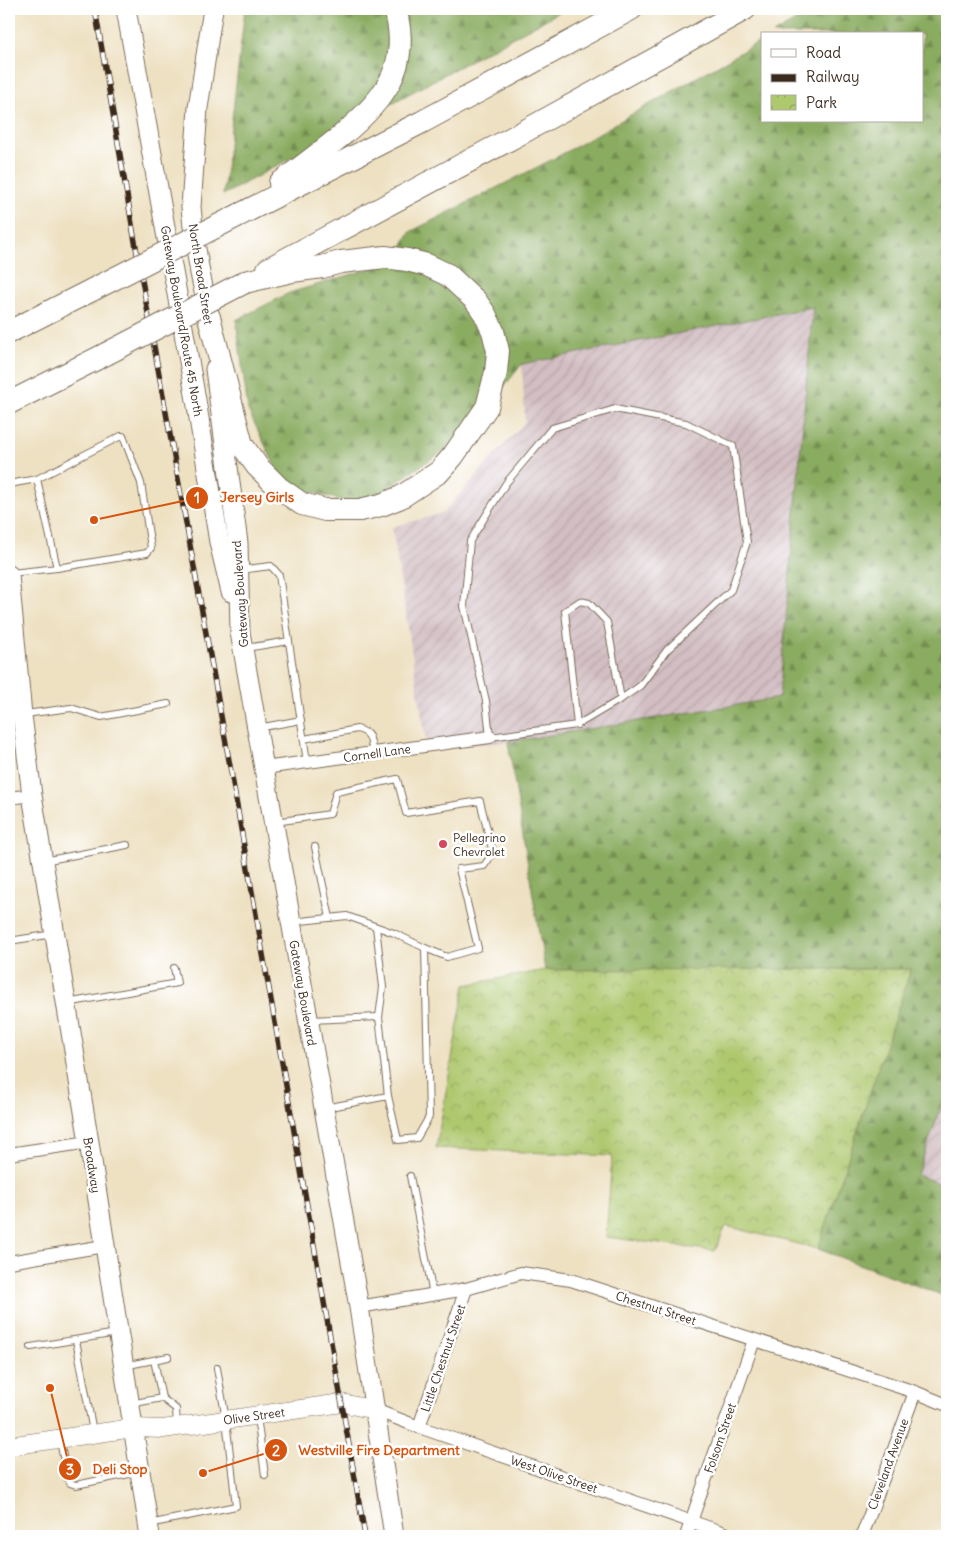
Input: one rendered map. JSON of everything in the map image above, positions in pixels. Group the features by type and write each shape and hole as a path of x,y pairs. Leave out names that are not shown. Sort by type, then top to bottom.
{"highway":[{"path":"239,215 349,130 383,95 393,77 399,57 400,32 395,9"},
{"path":"9,332 422,122 631,9"},
{"path":"12,402 245,282 745,9"},
{"path":"640,68 736,22 758,9"},
{"path":"209,317 242,445 257,466 279,488 302,504 325,510 360,510 381,505 401,497 439,472 453,456 487,407 496,372 498,351 493,331 476,301 448,275 427,265 407,260 385,258 341,262 245,282"}],"main road":[{"name":"Gateway Boulevard/Route 45 North","path":"126,9 196,400 219,542 241,640"},
{"name":"North Broad Street","path":"213,9 198,108 191,207 200,273 209,317 225,449"},
{"name":"Gateway Boulevard","path":"225,449 238,543 241,640 359,1307 394,1536"},
{"name":"Broadway","path":"9,574 15,710"},
{"name":"Broadway","path":"9,687 32,795 89,1142 149,1530"}],"street":[{"name":"Cornell Lane","path":"264,768 490,737"},
{"path":"9,798 32,795"},
{"path":"9,1154 89,1142"},
{"path":"9,1262 104,1246"},
{"name":"Chestnut Street","path":"359,1307 466,1289 521,1273 571,1280 915,1392 947,1405"},
{"name":"Little Chestnut Street","path":"420,1427 466,1289"},
{"name":"Folsom Street","path":"686,1536 754,1340"},
{"name":"Cleveland Avenue","path":"862,1536 915,1392"},
{"name":"Olive Street","path":"9,1446 133,1428 163,1429 342,1403 376,1410"},
{"name":"West Olive Street","path":"376,1410 733,1536"}],"lane":[{"path":"615,410 686,423 733,446 747,542 731,590 667,650 640,686 577,726 490,737 486,701 464,606 470,541 506,483 552,428 615,410"},
{"path":"9,484 37,479 121,436 125,438 141,483 151,548 147,553 9,574"},
{"path":"37,479 57,568"},
{"path":"238,570 271,566 279,575 307,762"},
{"path":"577,726 565,611 580,601 589,603 607,622 621,699"},
{"path":"241,640 289,641"},
{"path":"15,710 71,708 101,717 168,704"},
{"path":"257,728 301,720"},
{"path":"304,739 357,729 365,731 369,735 373,753"},
{"path":"273,822 330,814 336,792 397,779 406,813 480,801 494,853 484,866 459,869 478,948 447,958 394,933 347,916 291,922"},
{"path":"43,862 127,846"},
{"path":"315,847 330,918"},
{"path":"376,927 383,987 379,1017 388,1096 398,1140 417,1138 429,1117 425,948"},
{"path":"9,941 55,934"},
{"path":"66,1004 176,983 174,968"},
{"path":"308,1020 379,1017"},
{"path":"323,1108 388,1096"},
{"path":"410,1176 433,1295"},
{"path":"31,1347 118,1333"},
{"path":"76,1340 93,1433"},
{"path":"123,1366 168,1357"},
{"path":"154,1360 162,1398 176,1409 177,1427"},
{"path":"149,1530 236,1506 226,1420 217,1368"},
{"path":"129,1404 162,1398"},
{"path":"256,1416 265,1475"},
{"path":"60,1438 67,1478 70,1483 76,1485 140,1472"}],"shaded area":[{"path":"813,306 780,698 508,742 427,748 392,527 443,513 525,422 522,364"},
{"path":"947,1014 947,1254 872,1228"}],"green space":[{"path":"245,9 565,9 223,195"},
{"path":"816,9 947,9 947,1090 917,1175 947,1186 947,1297 818,1249 911,969 545,970 508,742 779,698 813,307 522,364 464,437 361,506 284,484 248,410 236,320 289,293 393,262 410,232 557,157 761,41 761,122 924,122 924,32 776,32"},
{"path":"911,969 818,1249 726,1226 715,1251 606,1237 612,1156 436,1148 465,985 545,970"}],"railway":[{"path":"95,9 365,1536"}],"place":[{"name":"Jersey Girls","path":"94,520"},
{"name":"Pellegrino Chevrolet","path":"443,844"},
{"name":"Deli Stop","path":"50,1388"},
{"name":"Westville Fire Department","path":"203,1473"}]}
